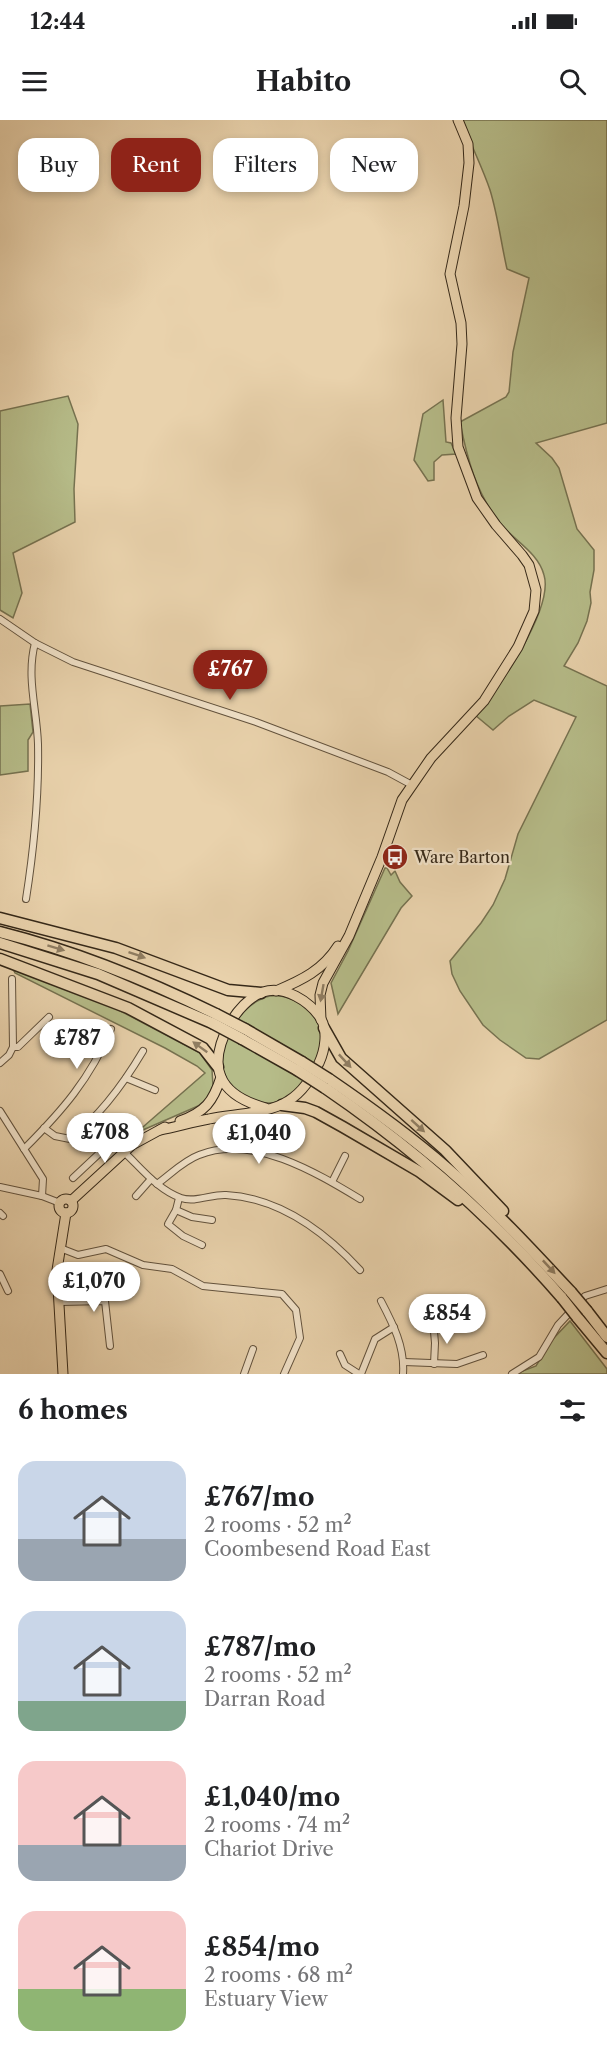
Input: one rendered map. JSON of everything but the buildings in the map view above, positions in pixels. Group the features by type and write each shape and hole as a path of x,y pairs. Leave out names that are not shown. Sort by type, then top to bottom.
{"highway":[{"path":"0,918 42,927 116,948 228,990 261,993"},
{"path":"0,932 57,948 177,995 300,1066 406,1135 449,1169 532,1249"},
{"path":"0,943 98,974 214,1018"},
{"path":"0,959 128,1008 203,1048 220,1072"},
{"path":"323,1024 341,1058 466,1172 515,1225 582,1314 607,1337"},
{"path":"327,1084 435,1171 566,1295"},
{"path":"282,1105 316,1112 372,1143 445,1190 508,1239"},
{"path":"582,1314 607,1353"}],"main road":[{"path":"160,1130 282,1105 302,1090 317,1066 323,1050 321,990 382,857 402,800 430,758 484,701 519,647 534,611 536,590 529,565 484,510 460,453 456,418 462,344 461,323 451,283 451,265 464,206 469,162 468,144 458,120"},
{"path":"71,1201 138,1141 203,1109 214,1099 220,1072 218,1053 221,1041 234,1017 247,1002 261,993 276,991 306,978 321,967 350,930"},
{"path":"276,991 304,1001 323,1024"},
{"path":"220,1072 228,1089 237,1098 266,1108"},
{"path":"66,1213 60,1209 60,1203 65,1199 71,1201"},
{"path":"66,1213 73,1209 71,1201"},
{"path":"63,1374 57,1270 66,1213"}],"street":[{"path":"0,619 34,644 73,662 246,719 388,772 412,785"},
{"path":"26,899 36,832 38,776 38,743 31,670 34,644"},
{"path":"0,1064 9,1055 12,1047 12,979"},
{"path":"12,1047 18,1047 50,1017"},
{"path":"24,1149 82,1084 99,1057 111,1029"},
{"path":"44,1128 55,1136 70,1139 87,1126 126,1078 143,1051"},
{"path":"126,1078 155,1090"},
{"path":"0,1111 43,1179 42,1196"},
{"path":"87,1126 110,1143"},
{"path":"73,1178 120,1133"},
{"path":"157,1184 197,1156 210,1151 235,1149 273,1155 333,1182 360,1199"},
{"path":"124,1152 151,1179 179,1198 185,1200 221,1194 238,1195 277,1207 323,1234 360,1270"},
{"path":"333,1182 345,1156"},
{"path":"136,1196 151,1179"},
{"path":"1,1190 42,1196 60,1203"},
{"path":"179,1198 176,1210 168,1224 183,1236 202,1245"},
{"path":"176,1210 192,1217 212,1220"},
{"path":"60,1248 78,1255 106,1250 143,1265 172,1269 203,1286 282,1294 296,1310 300,1338 284,1374"},
{"path":"0,1274 8,1291"},
{"path":"514,1374 539,1357 558,1325 585,1296 607,1289"},
{"path":"58,1302 105,1301 110,1346"},
{"path":"381,1301 394,1327 404,1362 403,1374"},
{"path":"428,1314 446,1313"},
{"path":"434,1364 433,1320 437,1314"},
{"path":"340,1353 345,1365 360,1374 375,1339 394,1327"},
{"path":"244,1374 253,1349"},
{"path":"404,1362 462,1364 483,1355"}],"green space":[{"path":"462,120 607,120 607,423 536,443 559,468 577,529 594,550 591,603 587,621 578,643 564,666 607,686 607,1020 539,1059 526,1058 483,1025 460,991 452,974 450,961 493,905 505,879 518,834 576,717 534,700 509,716 493,730 475,715 497,688 522,648 541,607 545,590 541,567 531,553 505,529 485,500 469,462 460,422 506,397 509,392 513,352 529,278 507,269 490,190"},
{"path":"68,396 78,424 74,489 75,522 13,553 22,593 13,618 0,610 0,411"},
{"path":"443,400 446,442 451,443 456,454 442,455 434,462 434,480 428,481 414,460 423,414"},
{"path":"30,704 33,732 28,740 28,771 0,775 0,706"},
{"path":"385,868 391,875 395,871 400,882 412,896 401,908 338,1014 331,983"},
{"path":"11,965 113,1007 200,1053 212,1070 213,1086 208,1098 198,1106 136,1133 205,1073 165,1048 15,973"},
{"path":"270,996 288,998 304,1007 317,1021 321,1039 315,1064 299,1087 279,1101 264,1103 249,1099 231,1085 224,1075 222,1060 223,1048 233,1025 250,1006"},
{"path":"570,1321 607,1369 607,1374 520,1374 536,1366 552,1340"}],"place":[{"name":"Ware Barton","path":"395,857"}]}
